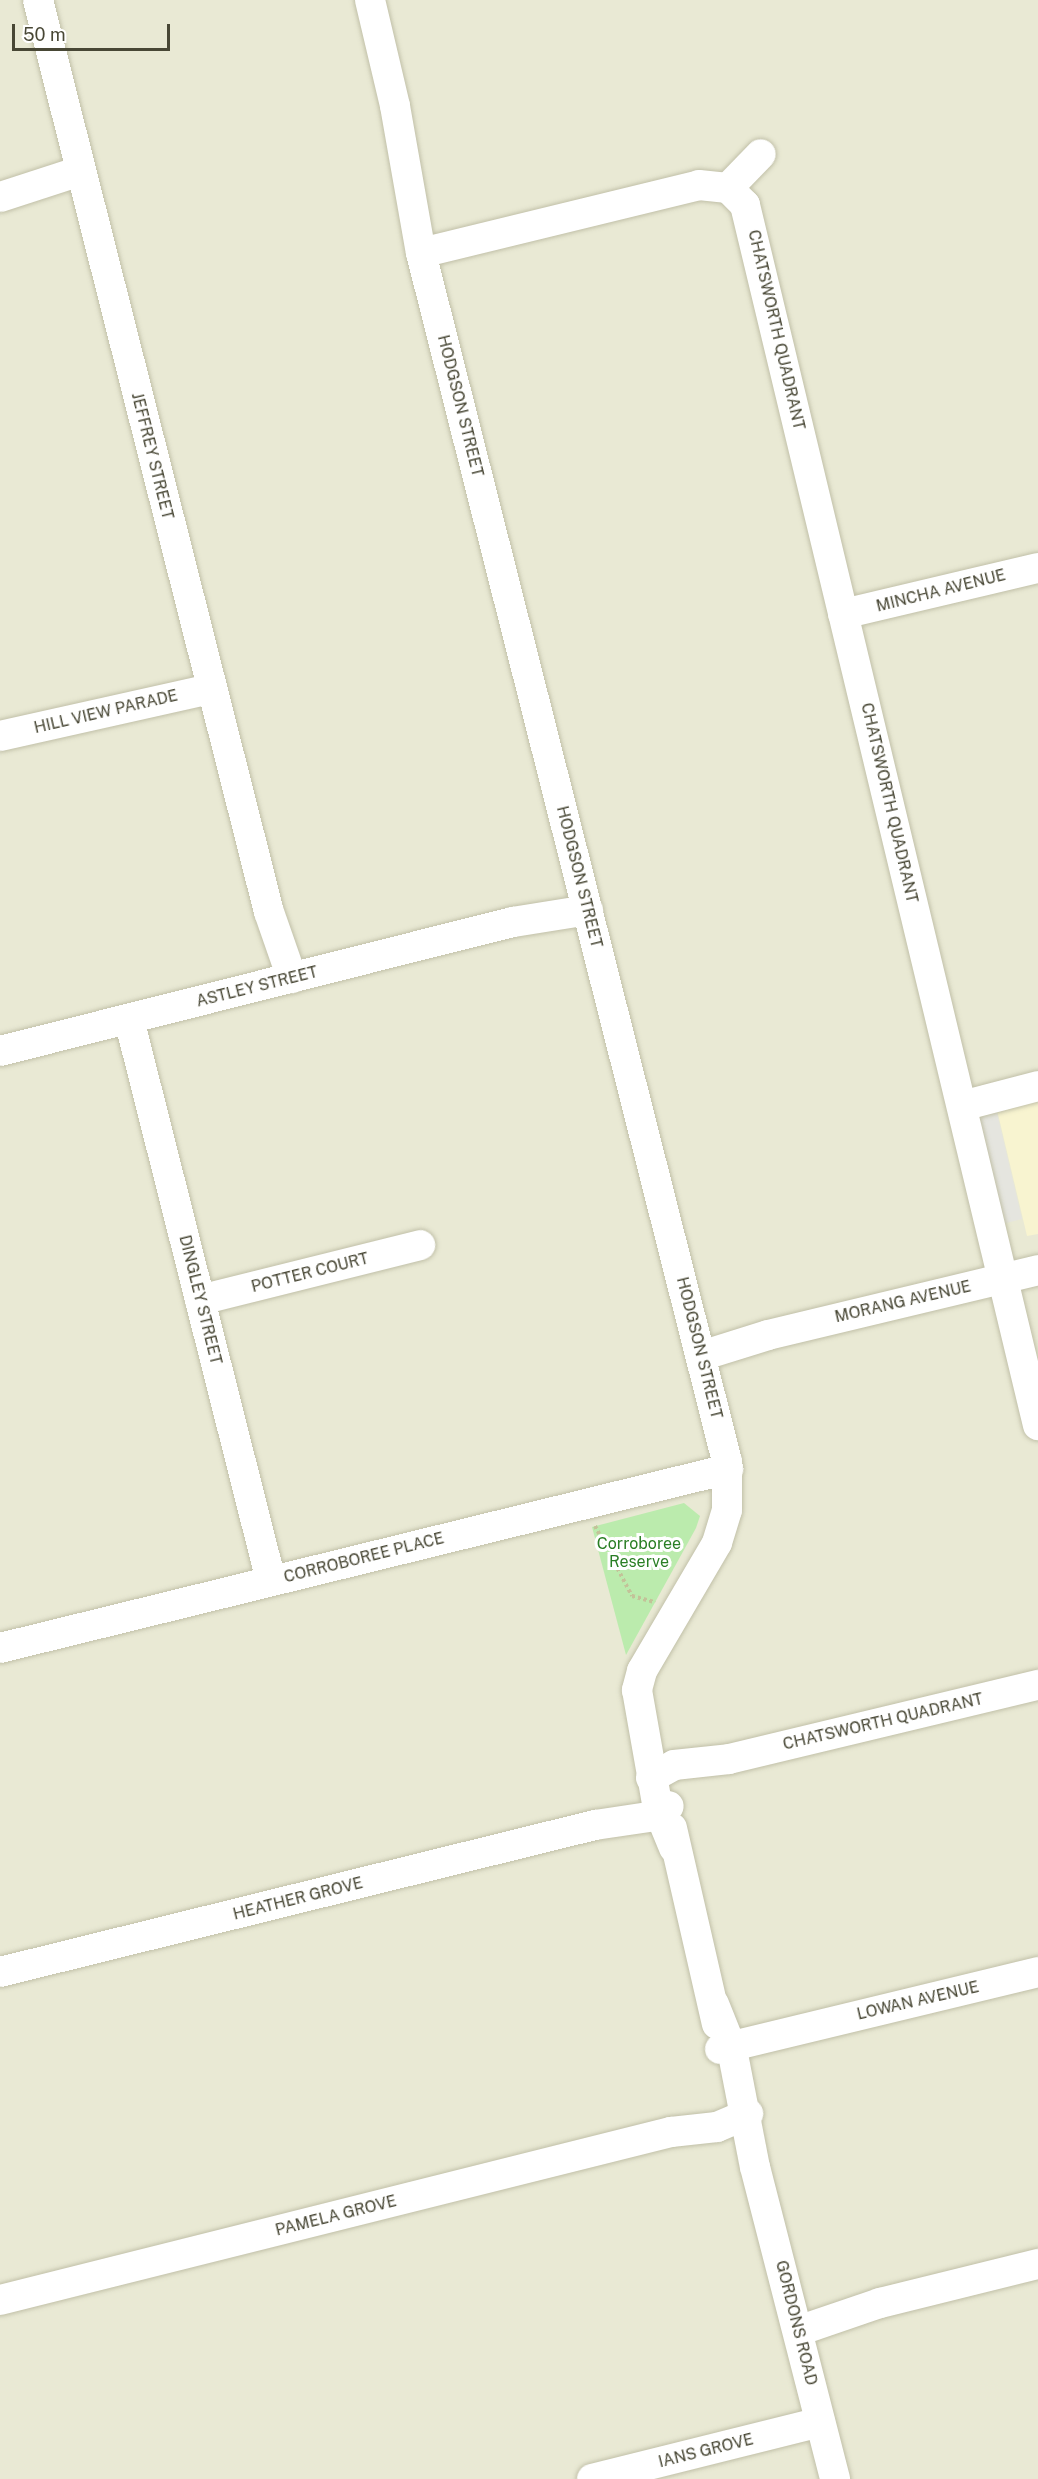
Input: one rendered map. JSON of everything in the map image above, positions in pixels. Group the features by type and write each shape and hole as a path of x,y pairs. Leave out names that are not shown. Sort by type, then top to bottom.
{"street":[{"name":"JEFFREY STREET","path":"38,0 285,980"},
{"name":"HODGSON STREET","path":"370,0 396,106 421,253 700,1350 728,1469 727,1510 717,1543 638,1681 646,1737 660,1794"},
{"path":"421,253 699,185 728,188 761,154"},
{"path":"6,196 82,178"},
{"name":"CHATSWORTH QUADRANT","path":"728,188 748,212 1038,1425"},
{"name":"MINCHA AVENUE","path":"843,614 1038,568"},
{"name":"HILL VIEW PARADE","path":"0,736 211,689"},
{"name":"ASTLEY STREET","path":"0,1051 586,904"},
{"name":"DINGLEY STREET","path":"129,1019 271,1581"},
{"path":"962,1106 1038,1086"},
{"name":"POTTER COURT","path":"200,1300 420,1245"},
{"name":"MORANG AVENUE","path":"700,1350 1038,1270"},
{"name":"CORROBOREE PLACE","path":"0,1648 728,1469"},
{"name":"CHATSWORTH QUADRANT","path":"660,1794 674,1765 729,1759 1038,1685"},
{"name":"HEATHER GROVE","path":"0,1972 595,1825 660,1794"},
{"name":"GORDONS ROAD","path":"660,1794 727,2047 740,2116 835,2479"},
{"name":"LOWAN AVENUE","path":"727,2047 1038,1972"},
{"name":"PAMELA GROVE","path":"0,2300 740,2116"},
{"path":"796,2323 1038,2264"},
{"name":"IANS GROVE","path":"592,2479 820,2422"}],"path":[{"path":"593,1523 632,1596 660,1603"}],"shaded area":[{"path":"0,0 1038,0 1038,2479 0,2479"},
{"path":"1038,1082 1038,1234 1027,1236 993,1093"},
{"path":"997,1113 1022,1219 1002,1224 976,1118"}],"green space":[{"name":"Corroboree Reserve","path":"684,1503 700,1516 696,1528 626,1655 592,1527"}]}
